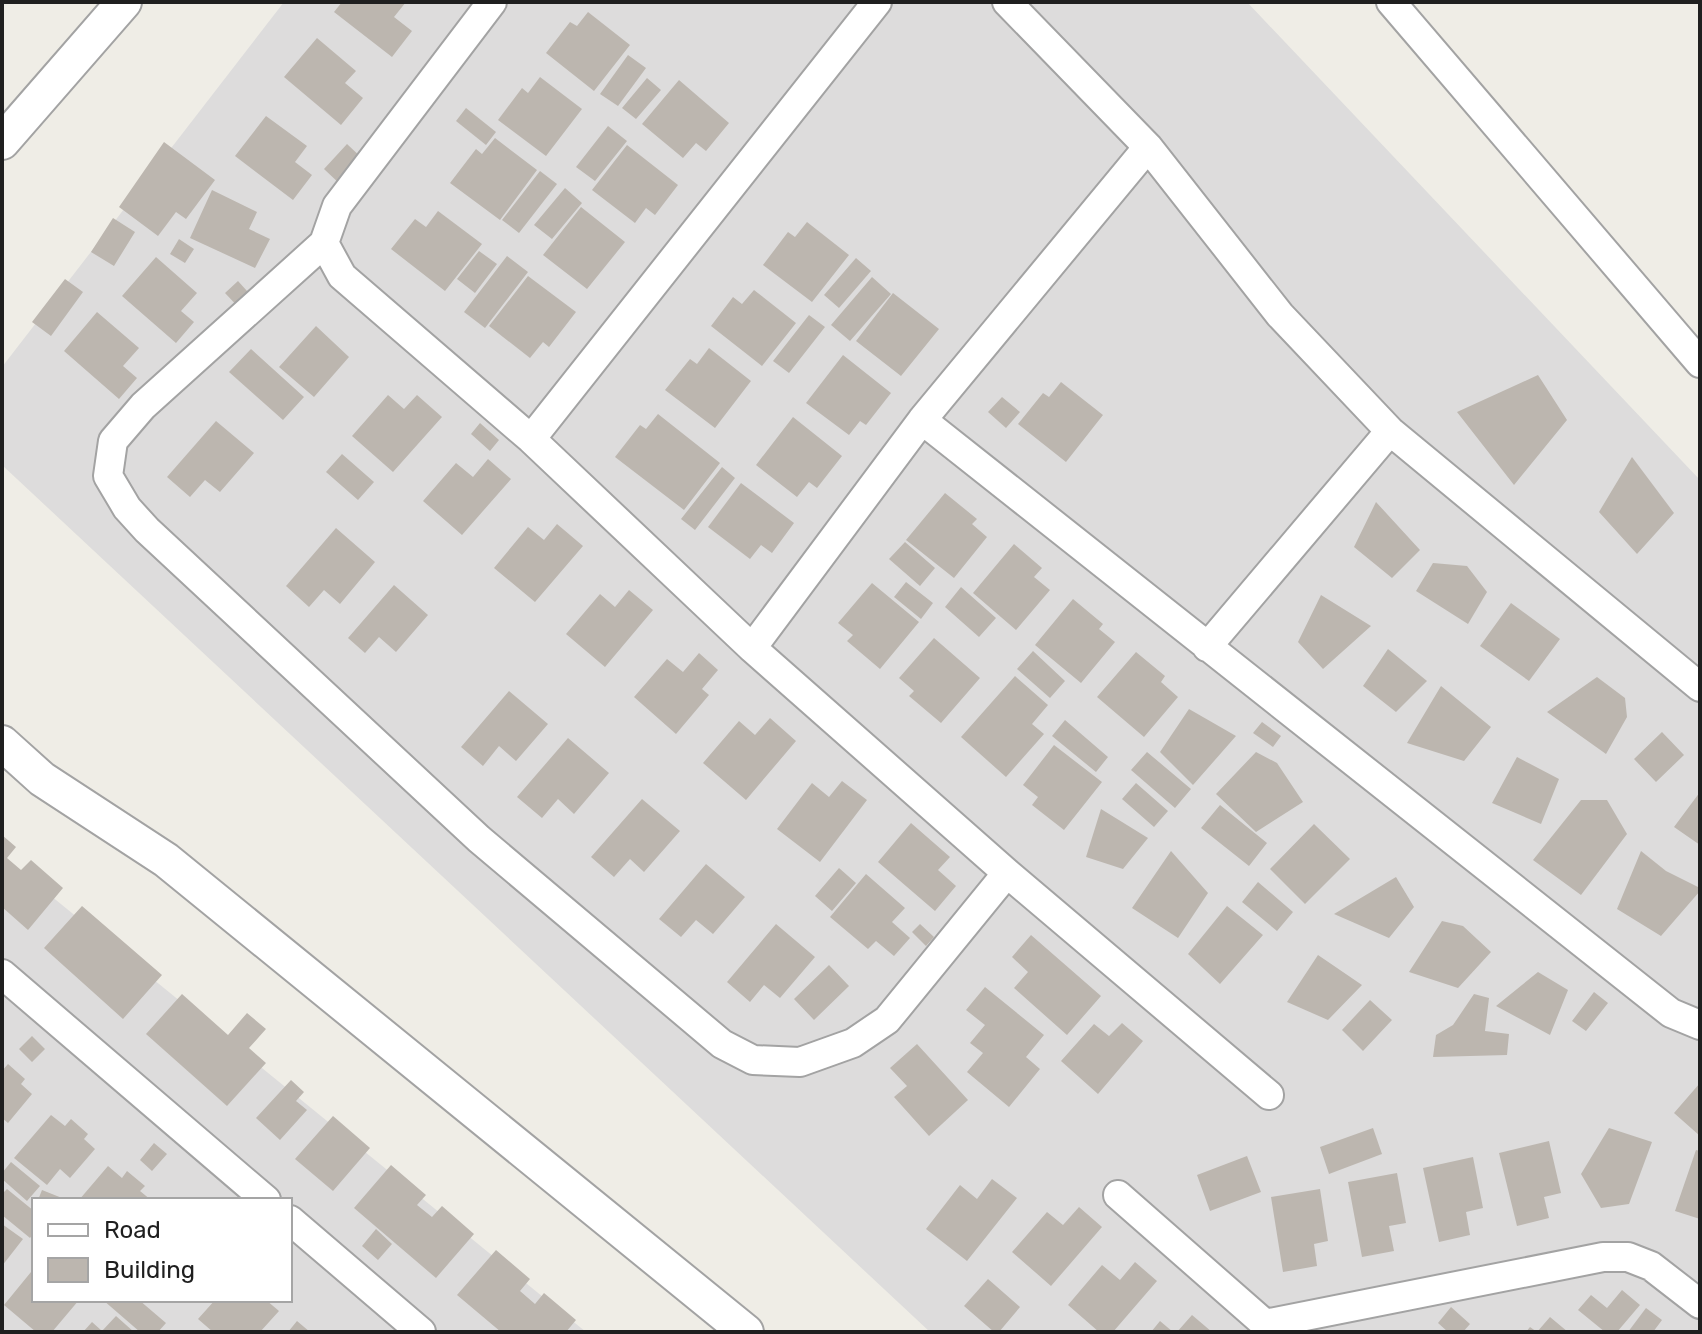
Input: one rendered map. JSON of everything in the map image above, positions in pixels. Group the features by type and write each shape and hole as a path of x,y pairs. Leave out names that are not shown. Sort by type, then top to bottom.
{"street":[{"path":"2,142 124,2"},
{"path":"492,2 337,206 324,243 143,406 113,441 108,476 127,508 147,530 456,818 722,1044 753,1060 800,1062 853,1043 887,1020 1007,873"},
{"path":"531,439 877,2"},
{"path":"1007,2 1148,147 1280,315 1390,431 1700,687"},
{"path":"1391,2 1700,363"},
{"path":"752,648 922,420 1148,147"},
{"path":"324,243 342,276 531,439 752,648 1007,873 1269,1095"},
{"path":"922,420 1671,1013 1700,1025"},
{"path":"1207,647 1390,431"},
{"path":"2,743 42,779 166,860 746,1332"},
{"path":"2,974 264,1198"},
{"path":"1118,1195 1269,1328 1603,1257 1628,1257 1651,1266 1700,1304"},
{"path":"292,1222 421,1332"}],"shaded area":[{"path":"284,2 1247,2 1700,480 1700,1332 930,1332 2,465 2,367"},
{"path":"2,856 586,1332 2,1332"}],"building":[{"path":"342,2 406,2 394,17 412,31 392,57 334,12"},
{"path":"588,12 630,45 594,91 546,53 570,22 577,26"},
{"path":"317,38 356,71 345,83 363,98 341,125 284,77"},
{"path":"628,55 646,68 618,106 600,94"},
{"path":"540,77 582,109 546,156 498,120 522,88 528,93"},
{"path":"647,78 661,90 636,119 622,108"},
{"path":"679,80 729,123 706,151 696,143 683,158 642,124"},
{"path":"466,108 496,132 486,145 456,121"},
{"path":"266,116 307,146 295,162 312,175 293,200 235,156"},
{"path":"608,126 627,141 595,181 576,167"},
{"path":"495,138 537,170 500,220 450,183 476,149 482,154"},
{"path":"164,142 215,180 186,219 176,212 158,236 119,207"},
{"path":"347,144 364,160 341,185 324,169"},
{"path":"627,145 678,185 655,215 646,208 635,223 592,190"},
{"path":"540,171 557,184 519,233 502,220"},
{"path":"565,188 582,203 552,239 534,225"},
{"path":"212,190 257,212 249,229 270,239 255,268 190,238"},
{"path":"581,207 625,242 587,289 543,255"},
{"path":"438,211 482,244 445,291 391,249 415,219 426,227"},
{"path":"113,218 135,232 114,266 91,252"},
{"path":"807,222 849,255 812,302 763,265 788,232 795,237"},
{"path":"179,239 194,249 185,263 170,254"},
{"path":"479,251 497,264 475,293 457,279"},
{"path":"507,256 528,272 485,328 464,312"},
{"path":"156,257 197,293 181,311 194,322 176,343 122,296"},
{"path":"856,258 871,271 839,308 824,295"},
{"path":"528,276 576,312 549,347 543,342 530,358 489,326"},
{"path":"872,277 891,294 850,341 831,325"},
{"path":"65,279 83,292 51,336 32,322"},
{"path":"238,281 256,301 243,312 225,293"},
{"path":"754,290 796,323 762,366 711,326 733,297 742,304"},
{"path":"893,293 939,329 901,376 856,341"},
{"path":"97,312 139,348 123,366 137,378 119,399 64,351"},
{"path":"809,315 825,327 789,373 773,361"},
{"path":"316,326 349,357 314,397 279,367"},
{"path":"709,348 751,381 715,428 665,390 690,359 697,364"},
{"path":"251,349 304,397 283,420 229,372"},
{"path":"843,355 891,393 866,425 860,421 849,435 806,403"},
{"path":"1538,375 1567,420 1514,485 1457,412"},
{"path":"1061,382 1103,415 1066,462 1018,424 1043,393 1049,397"},
{"path":"388,395 404,409 417,395 442,417 393,472 352,436"},
{"path":"1002,397 1020,412 1006,428 988,412"},
{"path":"658,414 720,463 684,510 615,457 640,425 646,429"},
{"path":"793,417 842,456 817,488 809,482 797,497 756,465"},
{"path":"216,421 254,453 220,492 205,480 190,497 167,477"},
{"path":"480,423 499,440 490,451 471,434"},
{"path":"342,454 374,482 358,500 326,472"},
{"path":"1632,457 1674,513 1637,554 1599,512"},
{"path":"488,459 511,479 462,535 423,501 456,463 473,477"},
{"path":"722,467 735,478 695,530 681,519"},
{"path":"741,483 794,523 772,553 761,545 750,559 708,527"},
{"path":"945,493 977,519 972,524 987,537 954,578 906,540"},
{"path":"1376,502 1420,550 1392,578 1354,547"},
{"path":"557,524 583,546 535,602 494,568 528,527 544,540"},
{"path":"336,528 375,562 340,604 324,590 309,607 286,586"},
{"path":"905,542 935,568 920,586 889,559"},
{"path":"1014,544 1042,568 1034,577 1050,590 1016,630 973,593"},
{"path":"1433,563 1467,566 1487,592 1468,624 1416,591"},
{"path":"906,582 933,603 921,619 894,597"},
{"path":"872,583 919,622 880,669 847,641 853,635 838,623"},
{"path":"394,585 428,615 396,652 379,637 365,653 348,638"},
{"path":"961,587 996,618 979,637 945,607"},
{"path":"629,590 653,610 605,667 566,634 600,594 615,607"},
{"path":"1321,595 1371,626 1323,669 1298,642"},
{"path":"1073,599 1103,624 1099,629 1115,642 1081,683 1035,645"},
{"path":"1511,603 1560,639 1529,681 1480,646"},
{"path":"934,638 980,678 941,723 909,696 914,691 899,678"},
{"path":"1388,649 1427,681 1396,712 1363,686"},
{"path":"1033,651 1065,681 1050,698 1017,669"},
{"path":"1136,652 1165,676 1161,682 1178,697 1144,737 1097,697"},
{"path":"699,653 718,670 702,689 709,695 676,734 634,697 667,659 683,672"},
{"path":"1015,676 1048,705 1032,724 1044,734 1006,777 961,737"},
{"path":"1597,677 1625,698 1627,717 1606,754 1547,712"},
{"path":"1441,686 1491,727 1464,761 1407,743"},
{"path":"509,691 548,724 516,761 499,746 483,766 461,747"},
{"path":"1189,709 1236,736 1193,785 1160,752"},
{"path":"770,718 796,741 746,800 703,763 739,721 755,735"},
{"path":"1065,720 1108,757 1096,772 1052,736"},
{"path":"1262,722 1281,736 1273,747 1253,733"},
{"path":"1662,732 1684,755 1656,782 1634,759"},
{"path":"568,738 609,773 574,814 558,799 542,818 517,797"},
{"path":"1054,745 1102,782 1064,830 1032,805 1038,797 1023,785"},
{"path":"1147,752 1191,789 1175,808 1131,770"},
{"path":"1256,752 1277,763 1303,802 1256,832 1216,794"},
{"path":"1517,757 1559,779 1541,824 1492,803"},
{"path":"842,781 867,800 820,862 777,829 812,783 829,797"},
{"path":"1136,783 1168,811 1154,827 1122,799"},
{"path":"1700,792 1700,845 1674,827"},
{"path":"642,799 680,831 644,872 630,859 614,877 591,857"},
{"path":"1581,800 1607,800 1627,834 1581,895 1533,860"},
{"path":"1220,805 1267,843 1249,866 1201,828"},
{"path":"1101,809 1148,838 1123,869 1086,857"},
{"path":"911,823 950,857 938,870 956,886 935,911 878,862"},
{"path":"1314,824 1350,859 1305,904 1270,869"},
{"path":"2,835 16,847 7,858 21,870 31,860 63,888 28,930 2,907"},
{"path":"1171,851 1208,893 1178,938 1132,908"},
{"path":"1641,851 1666,871 1700,888 1661,936 1617,909"},
{"path":"706,864 745,897 713,934 696,920 681,937 659,919"},
{"path":"839,868 856,883 832,911 815,896"},
{"path":"866,874 905,908 892,922 910,938 894,956 876,941 868,949 830,917"},
{"path":"1396,877 1414,907 1389,938 1334,914"},
{"path":"1258,882 1293,912 1277,931 1242,902"},
{"path":"82,906 162,975 123,1019 44,948"},
{"path":"1227,906 1263,935 1220,984 1188,954"},
{"path":"1442,921 1463,926 1491,952 1458,988 1409,972"},
{"path":"776,924 815,957 780,998 764,985 750,1002 727,982"},
{"path":"920,924 934,937 926,946 912,932"},
{"path":"1031,935 1101,996 1067,1035 1014,988 1028,972 1012,957"},
{"path":"1318,955 1362,985 1328,1020 1287,1002"},
{"path":"829,965 849,986 814,1020 794,999"},
{"path":"1538,972 1568,990 1550,1035 1496,1006"},
{"path":"985,987 1044,1035 1026,1057 1040,1069 1009,1107 967,1072 983,1053 970,1043 985,1025 966,1010"},
{"path":"1594,992 1608,1003 1586,1031 1572,1021"},
{"path":"182,994 228,1035 247,1013 266,1029 249,1048 266,1063 227,1106 146,1034"},
{"path":"1474,994 1489,998 1485,1031 1509,1034 1507,1055 1433,1057 1436,1035 1453,1025"},
{"path":"1370,1000 1392,1020 1363,1051 1342,1030"},
{"path":"1122,1023 1143,1041 1098,1094 1061,1061 1094,1024 1109,1036"},
{"path":"32,1036 45,1049 32,1062 19,1049"},
{"path":"917,1044 968,1100 929,1136 894,1097 907,1086 890,1068"},
{"path":"8,1064 25,1079 21,1084 32,1094 8,1123 2,1118 2,1071"},
{"path":"291,1080 304,1092 296,1101 307,1110 280,1140 256,1118"},
{"path":"1700,1083 1700,1136 1674,1113"},
{"path":"51,1115 65,1126 71,1119 88,1134 84,1139 95,1149 70,1178 60,1169 47,1185 14,1158"},
{"path":"333,1116 370,1148 333,1191 295,1159"},
{"path":"1373,1128 1382,1154 1329,1174 1320,1147"},
{"path":"1609,1128 1652,1142 1629,1204 1601,1208 1581,1174"},
{"path":"1549,1141 1561,1193 1544,1197 1549,1218 1517,1226 1499,1153"},
{"path":"154,1143 167,1154 152,1171 140,1160"},
{"path":"1696,1150 1700,1151 1700,1219 1675,1211"},
{"path":"1247,1156 1261,1192 1210,1211 1197,1175"},
{"path":"1473,1157 1483,1208 1466,1212 1470,1235 1439,1242 1423,1168"},
{"path":"11,1162 40,1186 27,1201 2,1179 2,1173"},
{"path":"391,1165 426,1195 417,1205 432,1217 442,1206 474,1234 436,1278 354,1208"},
{"path":"108,1166 122,1178 127,1171 145,1186 140,1191 149,1198 81,1198"},
{"path":"1397,1173 1406,1223 1389,1226 1394,1251 1362,1257 1348,1182"},
{"path":"992,1179 1017,1198 967,1261 926,1229 960,1185 977,1199"},
{"path":"7,1189 32,1209 30,1238 2,1215 2,1194"},
{"path":"1320,1189 1328,1241 1314,1244 1317,1266 1283,1272 1271,1197"},
{"path":"42,1190 62,1198 39,1198"},
{"path":"1079,1207 1102,1227 1051,1286 1012,1252 1047,1212 1063,1225"},
{"path":"2,1224 23,1239 2,1266"},
{"path":"376,1229 392,1244 378,1260 362,1246"},
{"path":"496,1250 530,1279 520,1291 535,1304 544,1293 576,1320 566,1332 501,1332 457,1295"},
{"path":"1135,1262 1157,1281 1113,1332 1099,1332 1068,1305 1102,1265 1120,1280"},
{"path":"31,1272 32,1302 77,1302 52,1332 36,1332 4,1305"},
{"path":"988,1279 1020,1307 999,1332 994,1332 964,1306"},
{"path":"1622,1290 1640,1305 1617,1332 1605,1332 1578,1310 1591,1295 1607,1308"},
{"path":"105,1302 141,1302 166,1323 158,1332 140,1332"},
{"path":"213,1302 268,1302 279,1311 260,1332 213,1332 198,1319"},
{"path":"1451,1307 1470,1324 1463,1332 1448,1332 1438,1323"},
{"path":"1646,1308 1662,1320 1653,1332 1628,1332"},
{"path":"1192,1315 1212,1332 1177,1332"},
{"path":"116,1316 134,1332 83,1332 92,1322 102,1331"},
{"path":"1550,1317 1568,1332 1537,1332"},
{"path":"297,1321 310,1332 288,1332"},
{"path":"1160,1321 1173,1332 1151,1332"}]}
